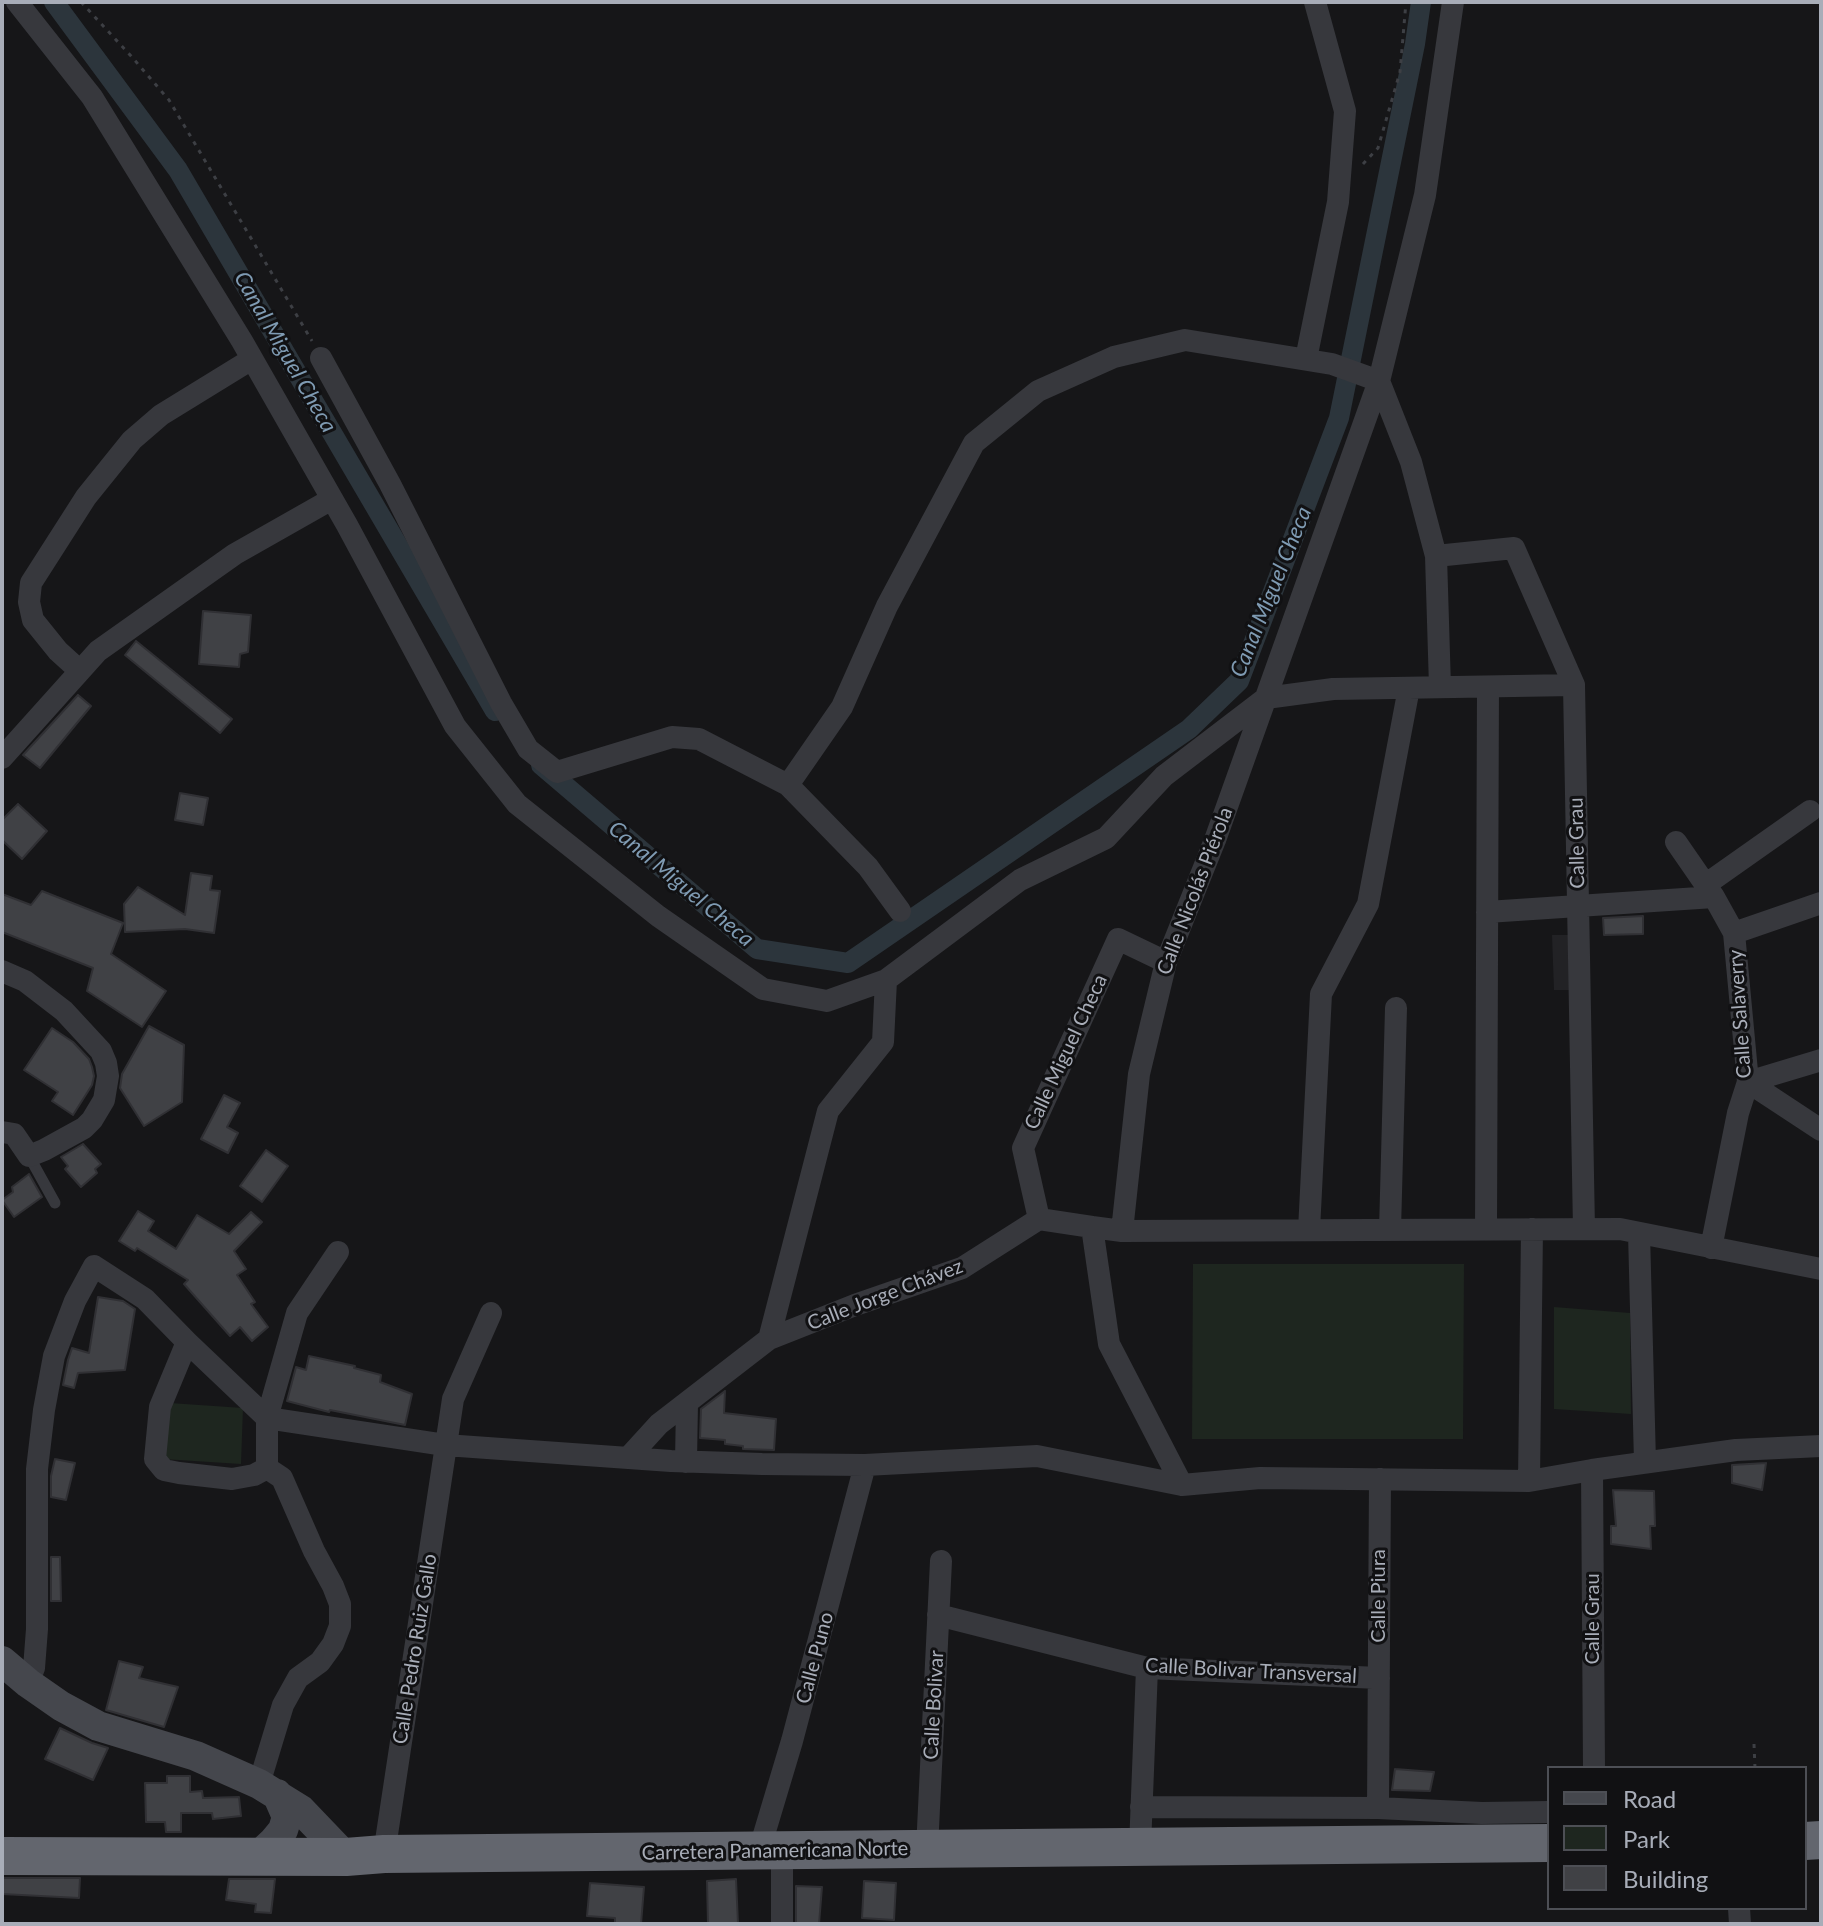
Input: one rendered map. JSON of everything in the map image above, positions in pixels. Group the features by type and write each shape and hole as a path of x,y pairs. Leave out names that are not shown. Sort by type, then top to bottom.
{"highway":[{"name":"Carretera Panamericana Norte","path":"2,1856 346,1857 384,1854 1547,1843"}],"street":[{"path":"17,2 92,97 252,359 455,726 517,804 658,916 763,989 827,1001 886,980 1020,880 1106,838 1164,776 1266,698 1333,689 1574,685"},
{"path":"1306,359 1338,202 1345,111 1315,2"},
{"name":"Calle Nicolás Piérola","path":"1122,1231 1139,1074 1166,962 1215,840 1379,381 1425,195 1453,2"},
{"path":"788,785 842,707 887,606 974,443 1038,391 1114,357 1185,340 1332,364 1379,381 1411,462 1436,556 1440,687"},
{"path":"321,358 528,749 557,772 672,737 699,739 788,785 868,867 900,911"},
{"path":"80,671 58,651 33,620 29,602 31,583 86,497 132,440 161,415 252,359"},
{"path":"2,758 98,651 235,554 332,499"},
{"name":"Calle Grau","path":"1436,556 1514,548 1574,685 1584,1229"},
{"path":"1486,1229 1488,687"},
{"path":"1309,1230 1321,994 1368,904 1409,688"},
{"path":"1487,912 1578,906 1709,891 1810,811"},
{"name":"Calle Salaverry","path":"1676,842 1734,933 1748,1082 1738,1113 1711,1248"},
{"path":"1734,933 1821,903"},
{"name":"Calle Miguel Checa","path":"1039,1219 1023,1148 1118,939 1166,962"},
{"path":"2,971 25,981 64,1011 101,1051 106,1063 107,1089 104,1100 84,1128 44,1150 29,1156 14,1134 2,1132"},
{"path":"769,1339 828,1111 883,1042 886,980"},
{"path":"1390,1230 1396,1008"},
{"path":"1748,1082 1821,1060"},
{"path":"1748,1082 1821,1130"},
{"path":"1039,1219 1122,1231 1620,1229 1821,1269"},
{"name":"Calle Jorge Chávez","path":"628,1458 659,1424 769,1339 869,1299 962,1268 1039,1219"},
{"path":"1092,1227 1109,1344 1182,1485"},
{"path":"1529,1481 1532,1229"},
{"path":"1639,1233 1645,1462"},
{"path":"267,1468 267,1418 297,1313 338,1252"},
{"path":"28,1683 34,1668 37,1629 37,1469 44,1410 54,1356 75,1301 94,1266 145,1299 267,1418 445,1445 679,1462 865,1465 1037,1456 1182,1485 1260,1478 1529,1481 1736,1450 1821,1446"},
{"name":"Calle Pedro Ruiz Gallo","path":"384,1854 453,1399 491,1313"},
{"path":"187,1342 160,1407 155,1459 164,1470 232,1479 254,1475 267,1468"},
{"path":"679,1462 687,1403"},
{"path":"659,1424 654,1431 657,1448 679,1462"},
{"name":"Calle Puno","path":"782,1924 770,1851 792,1741 865,1465"},
{"path":"257,1857 283,1830 287,1817 268,1789 283,1705 298,1678 327,1653 340,1626 340,1604 333,1586 282,1478 267,1468"},
{"name":"Calle Grau","path":"1592,1470 1594,1766"},
{"name":"Calle Piura","path":"1378,1808 1380,1479"},
{"name":"Calle Bolivar","path":"927,1849 941,1561"},
{"name":"Calle Bolivar Transversal","path":"938,1615 1147,1668 1379,1678"},
{"path":"2,1661 61,1706 98,1726 196,1756 268,1789 301,1810 346,1857"},
{"path":"1140,1847 1147,1668"},
{"path":"1141,1807 1547,1812"}],"lane":[{"path":"29,1156 55,1203"}],"path":[{"path":"81,2 169,100 321,358"},
{"path":"1338,190 1378,148 1400,72 1406,2"},
{"path":"1754,1744 1755,1766"}],"shaded area":[{"path":"1552,935 1569,935 1570,990 1554,990"}],"green space":[{"path":"1193,1264 1464,1264 1463,1439 1192,1439"},
{"path":"1554,1307 1630,1313 1631,1414 1554,1409"},
{"path":"170,1403 243,1408 241,1464 163,1459"}],"building":[{"path":"203,611 251,615 248,652 240,654 239,667 199,664"},
{"path":"136,641 232,719 220,733 125,655"},
{"path":"78,695 91,706 40,768 23,755"},
{"path":"180,793 208,798 203,825 175,820"},
{"path":"18,804 47,831 22,859 2,840 2,820"},
{"path":"191,873 212,876 210,890 220,891 214,933 185,929 125,932 124,904 138,887 185,915"},
{"path":"42,891 123,923 111,954 166,991 142,1027 87,991 93,968 2,932 2,894 31,905"},
{"path":"1643,916 1643,934 1604,935 1603,918"},
{"path":"149,1026 184,1045 182,1102 144,1126 120,1088 122,1074"},
{"path":"52,1028 73,1042 89,1059 92,1067 92,1085 73,1115 52,1101 58,1092 24,1070"},
{"path":"224,1095 240,1103 227,1127 238,1133 228,1153 201,1139"},
{"path":"83,1144 101,1164 95,1169 97,1173 81,1187 65,1169 68,1166 61,1157"},
{"path":"266,1150 288,1166 262,1202 240,1186"},
{"path":"29,1174 42,1197 14,1217 2,1200 13,1192 12,1187"},
{"path":"138,1211 154,1221 148,1231 176,1249 197,1215 229,1234 251,1212 262,1222 234,1251 246,1269 237,1275 255,1302 251,1304 268,1327 252,1341 240,1327 230,1336 184,1284 188,1280 137,1248 135,1251 119,1241"},
{"path":"98,1297 123,1301 135,1309 125,1370 78,1373 74,1388 63,1385 72,1348 89,1353"},
{"path":"309,1356 381,1375 380,1382 412,1394 405,1425 329,1412 287,1401 296,1367 306,1370"},
{"path":"725,1391 724,1413 776,1419 774,1450 743,1449 743,1446 725,1444 725,1440 700,1438 701,1409"},
{"path":"55,1459 75,1463 66,1500 51,1497"},
{"path":"1766,1463 1762,1490 1732,1483 1732,1465"},
{"path":"1613,1490 1654,1491 1655,1526 1650,1526 1651,1549 1611,1544 1611,1526 1616,1526"},
{"path":"51,1557 60,1557 61,1601 51,1601"},
{"path":"119,1661 143,1667 139,1678 178,1687 164,1727 106,1710"},
{"path":"60,1728 108,1748 93,1780 45,1759"},
{"path":"1395,1769 1434,1772 1430,1791 1392,1790"},
{"path":"167,1776 190,1776 190,1792 202,1791 203,1798 239,1797 241,1816 213,1819 212,1813 181,1813 181,1832 166,1832 165,1822 146,1822 145,1783 167,1783"},
{"path":"2,1878 80,1878 79,1898 2,1894"},
{"path":"229,1879 275,1879 271,1913 255,1912 256,1904 226,1900"},
{"path":"736,1879 738,1924 708,1924 707,1881"},
{"path":"864,1881 896,1883 894,1920 862,1918"},
{"path":"590,1883 644,1887 641,1924 615,1924 615,1918 587,1916"},
{"path":"796,1886 822,1887 819,1924 796,1924"}],"waterway":[{"name":"Canal Miguel Checa","path":"54,2 178,170 495,711"},
{"name":"Canal Miguel Checa","path":"541,765 757,949 848,963 1189,729 1239,681 1339,418 1421,2"}]}
